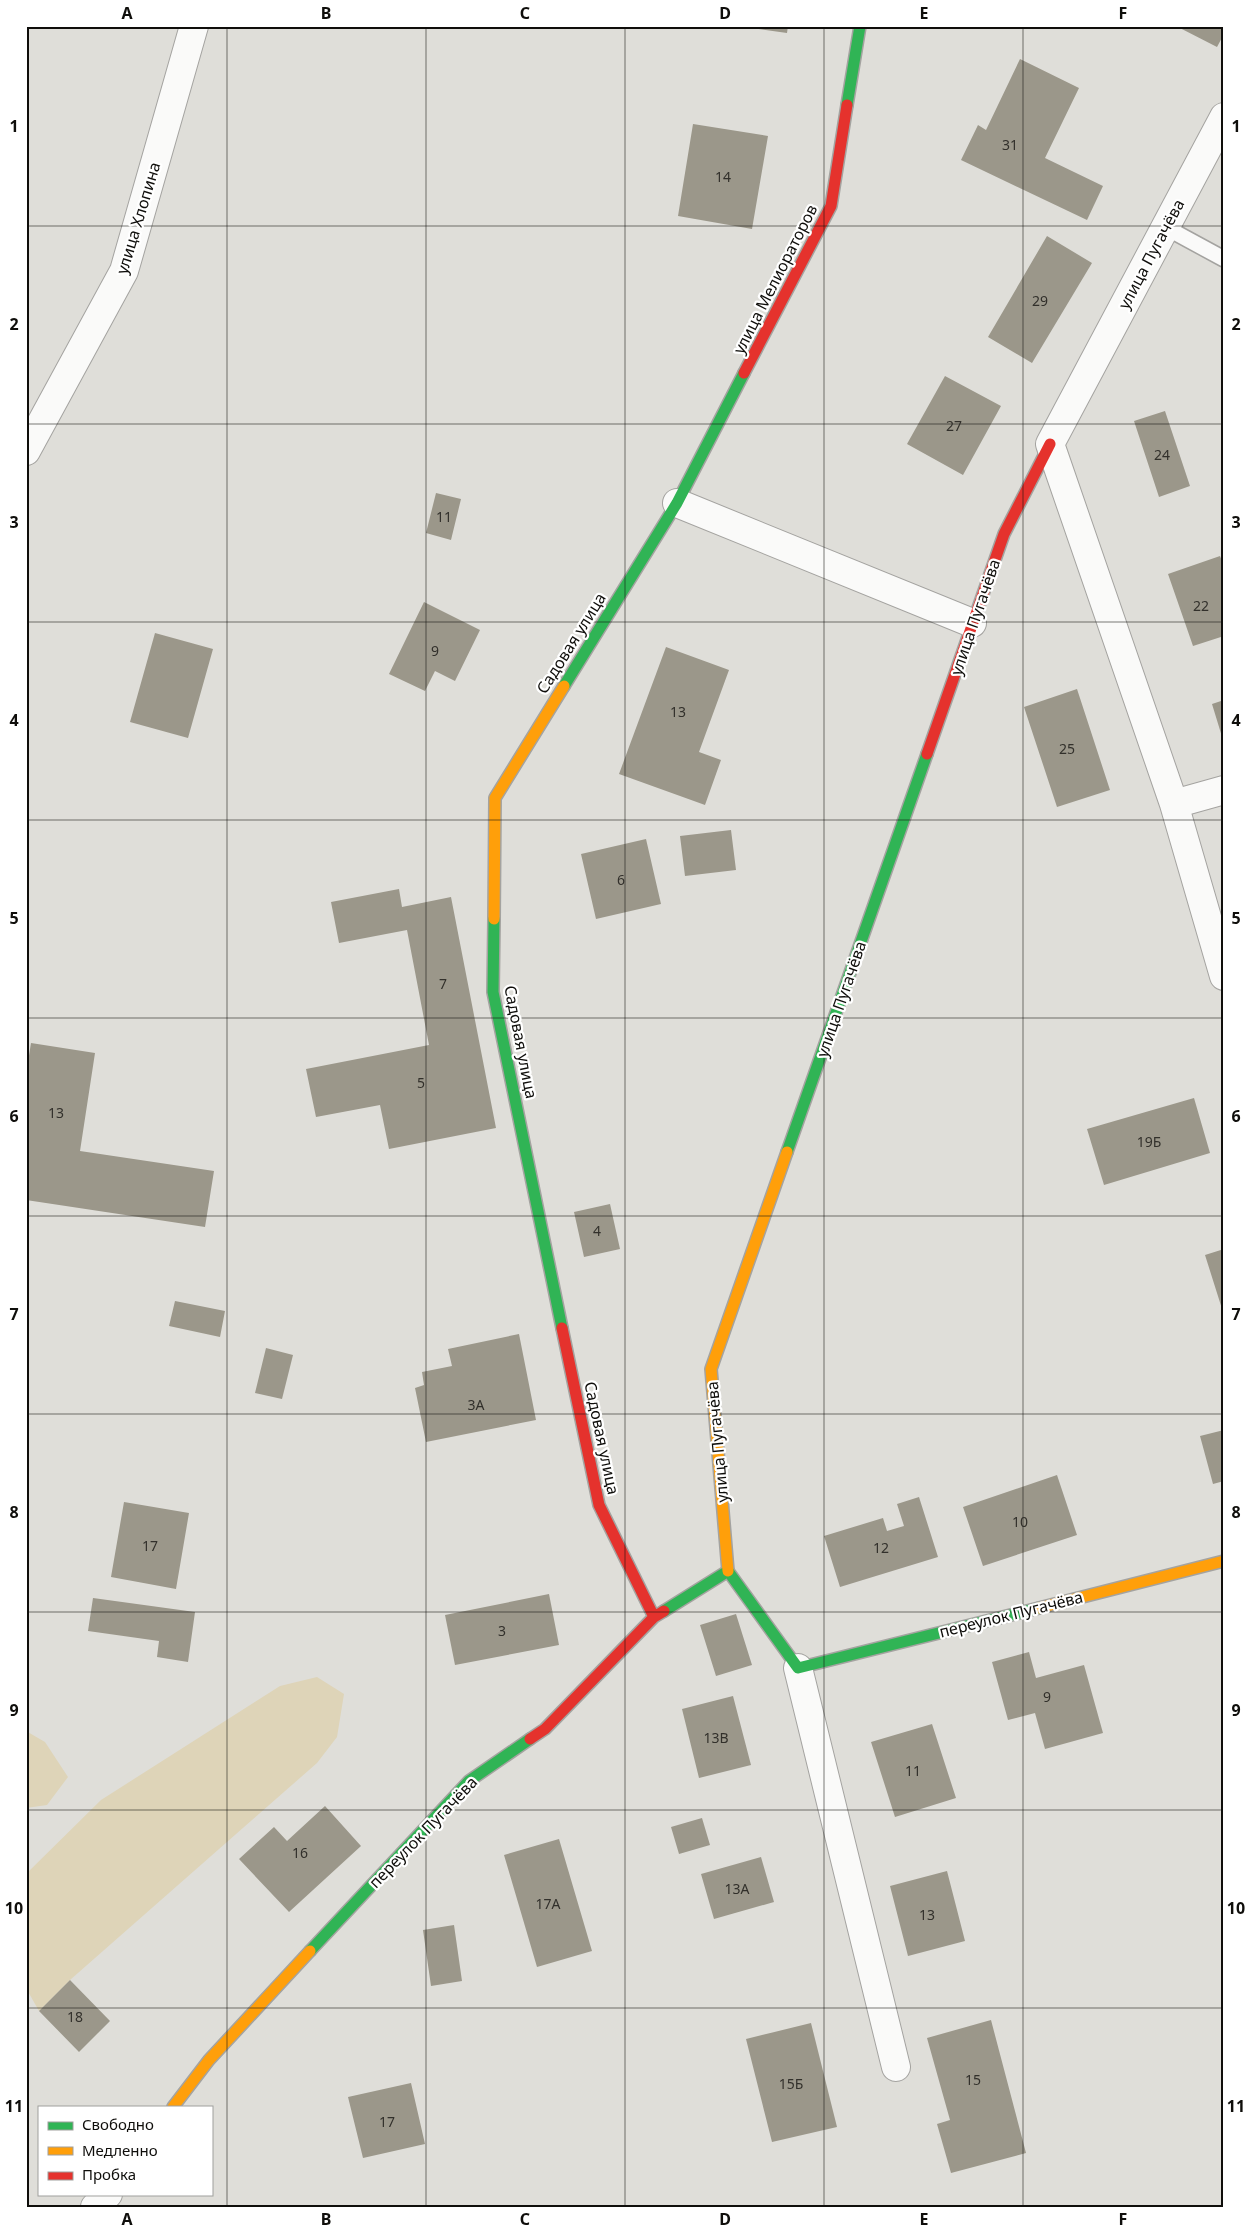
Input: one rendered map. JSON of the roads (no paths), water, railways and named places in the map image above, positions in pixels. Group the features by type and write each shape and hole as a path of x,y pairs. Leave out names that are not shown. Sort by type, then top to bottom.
{"street":[{"name":"улица Хлопина","path":"26,451 124,271 194,26"},
{"name":"улица Мелиораторов","path":"678,503 831,206 860,26"},
{"name":"улица Пугачёва","path":"728,1572 711,1369 1004,534 1224,117"},
{"path":"1050,444 1174,804 1224,976"},
{"path":"678,503 972,623"},
{"name":"Садовая улица","path":"654,1617 599,1505 493,992 495,798 678,503"},
{"path":"1174,804 1224,790"},
{"name":"переулок Пугачёва","path":"798,1668 1224,1561"},
{"path":"728,1572 798,1668 896,2067"},
{"name":"переулок Пугачёва","path":"174,2106 209,2060 469,1780 545,1729 654,1617 728,1572"},
{"path":"95,2207 106,2196"}],"lane":[{"path":"1165,227 1224,259"}]}
